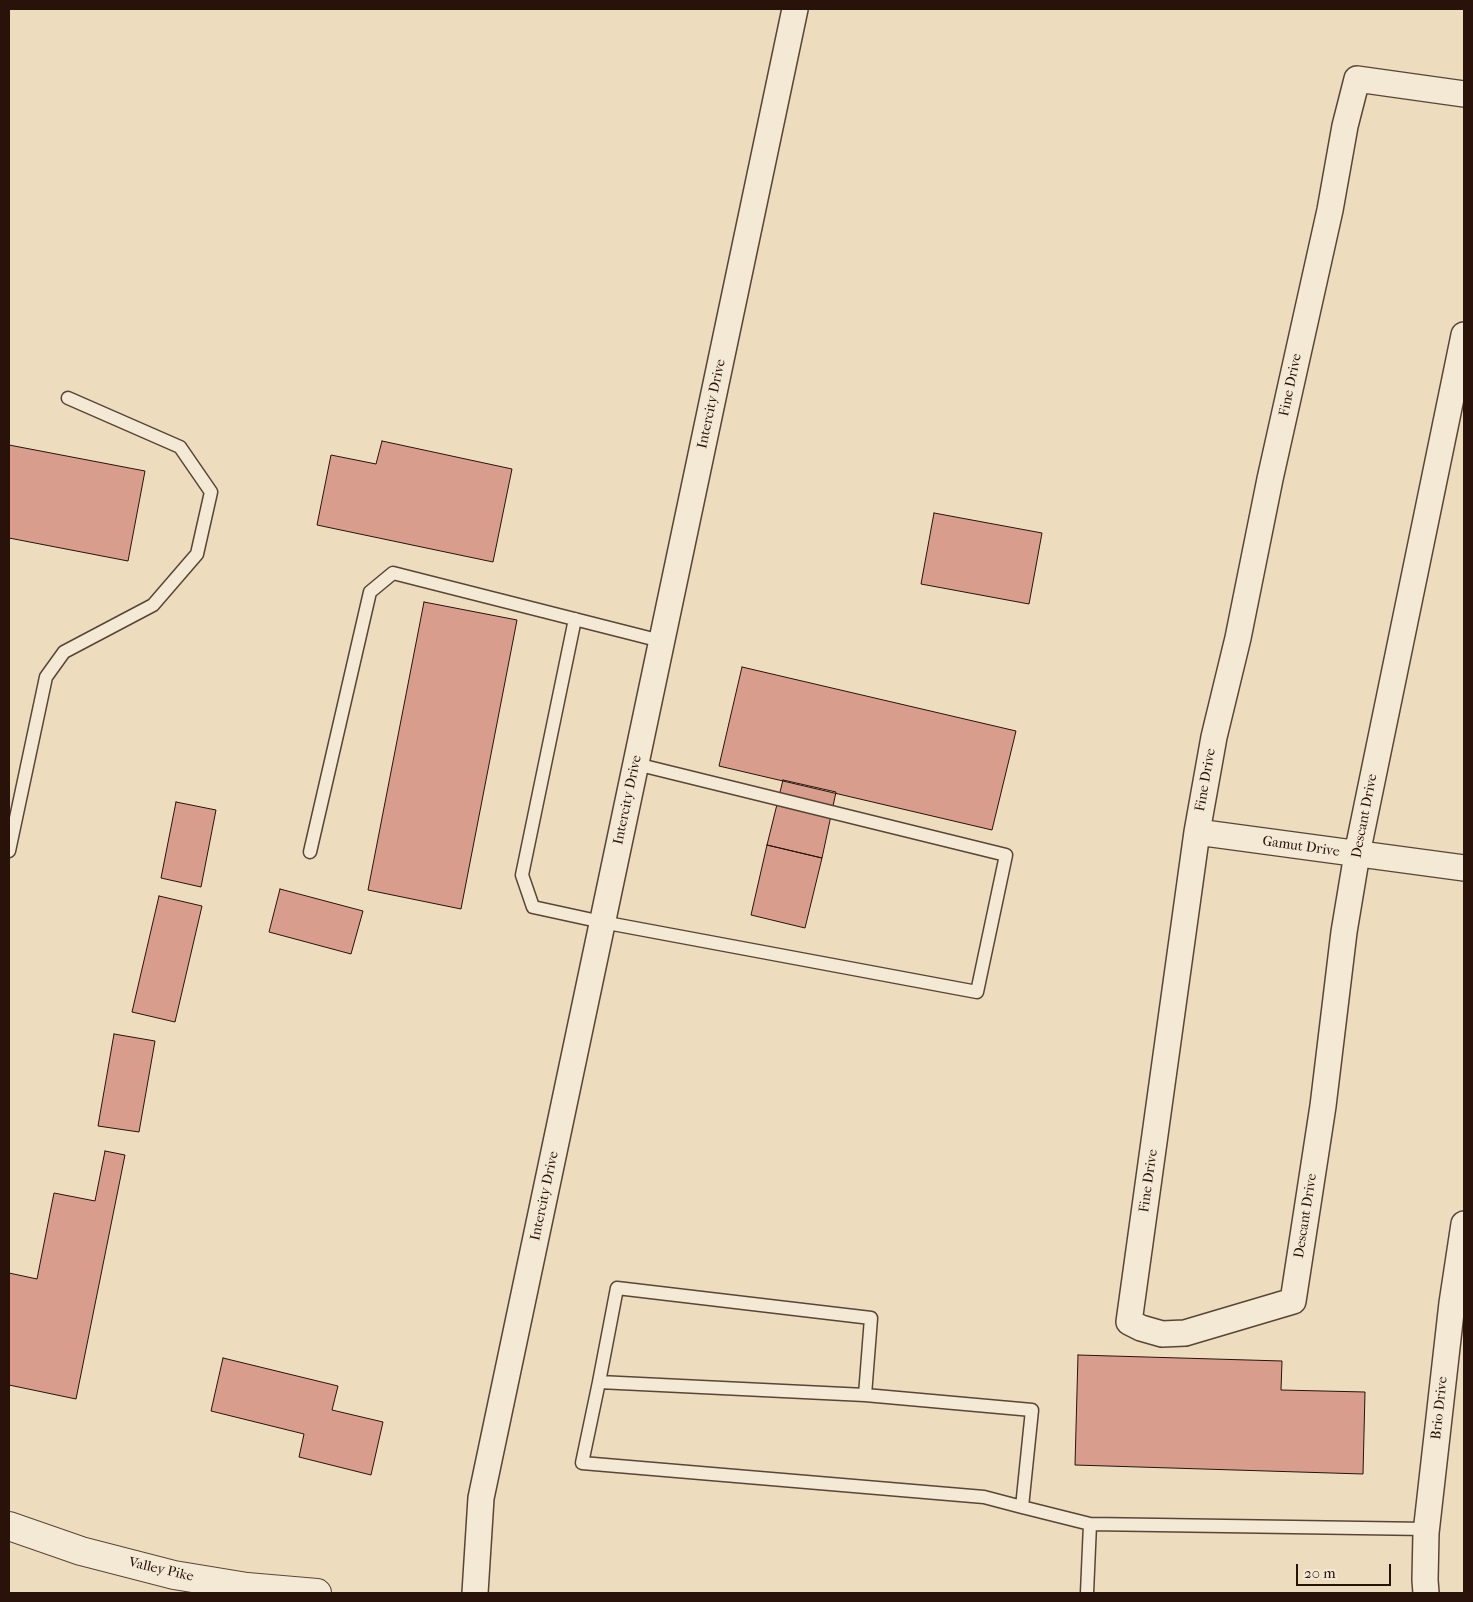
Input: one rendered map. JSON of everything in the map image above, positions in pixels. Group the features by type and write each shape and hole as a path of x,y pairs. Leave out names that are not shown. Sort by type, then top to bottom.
{"street":[{"name":"Intercity Drive","path":"475,1593 481,1498 795,9"},
{"name":"Fine Drive","path":"1293,1301 1185,1333 1162,1334 1141,1328 1129,1322 1197,832 1214,737 1238,638 1270,479 1357,79 1464,94"},
{"name":"Descant Drive","path":"1293,1301 1323,1106 1344,932 1357,854 1464,336"},
{"name":"Gamut Drive","path":"1197,832 1464,868"},
{"name":"Brio Drive","path":"1426,1593 1427,1529 1452,1303 1464,1224"},
{"name":"Valley Pike","path":"9,1526 81,1551 174,1575 214,1588 246,1587 317,1593"}],"lane":[{"path":"9,851 46,677 64,652 152,604 198,554 211,492 180,447 68,398"},
{"path":"310,852 370,592 393,573 662,641"},
{"path":"574,620 522,875 533,907 602,922 977,992 1006,855 636,764"},
{"path":"865,1395 871,1318 617,1288 582,1463 984,1497 1090,1524 1427,1529"},
{"path":"599,1382 865,1395 1032,1410 1022,1507"},
{"path":"1087,1593 1090,1524"}],"building":[{"path":"382,441 512,469 493,562 317,525 331,455 376,464"},
{"path":"9,445 145,471 128,561 9,538"},
{"path":"934,513 1042,533 1029,604 921,584"},
{"path":"424,602 517,620 461,909 368,890"},
{"path":"742,667 1016,731 992,830 719,766"},
{"path":"783,780 836,792 822,858 767,845"},
{"path":"176,802 216,810 201,887 161,878"},
{"path":"767,845 822,858 805,928 751,915"},
{"path":"280,889 363,911 351,954 269,932"},
{"path":"159,896 202,906 175,1022 132,1012"},
{"path":"114,1034 155,1041 139,1132 98,1126"},
{"path":"105,1151 125,1155 76,1399 9,1385 9,1273 37,1279 54,1193 95,1201"},
{"path":"1078,1355 1282,1361 1281,1390 1365,1392 1363,1474 1075,1465"},
{"path":"223,1358 338,1386 332,1410 383,1422 371,1475 299,1457 304,1434 211,1411"}]}
